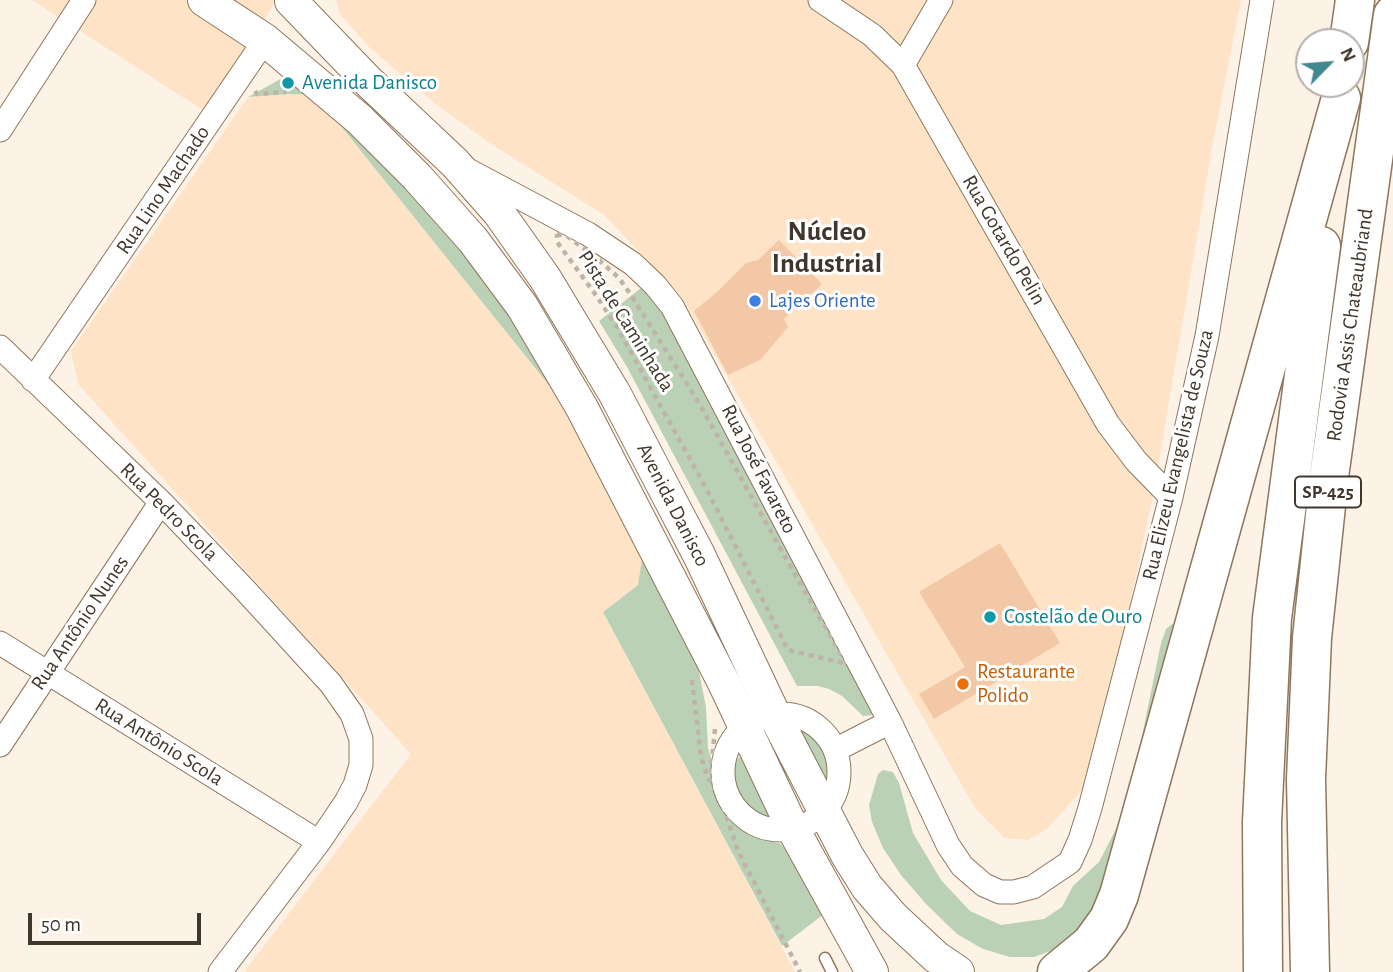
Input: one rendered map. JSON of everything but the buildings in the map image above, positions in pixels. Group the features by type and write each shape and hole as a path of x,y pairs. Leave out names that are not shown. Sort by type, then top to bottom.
{"highway":[{"path":"1351,28 1355,0"},
{"name":"Rodovia Assis Chateaubriand","path":"1310,972 1306,779 1312,638 1331,464 1393,15"},
{"path":"1056,972 1091,944 1109,919 1119,895 1340,98"},
{"name":"Rodovia Assis Chateaubriand","path":"1264,972 1262,822 1272,618 1341,98"}],"main road":[{"name":"Avenida Danisco","path":"204,0 265,40 359,119 417,177 473,240 522,306 582,408 730,723 793,829 872,972"},
{"name":"Avenida Danisco","path":"291,1 369,82 456,163 499,213 545,278 615,394 699,555 774,714 847,855 867,887 893,917 936,957 958,972"},
{"name":"Rua Lino Machado","path":"265,40 291,1"}],"street":[{"path":"0,130 84,0"},
{"name":"Rua Gotardo Pelin","path":"820,0 872,35 903,65 1108,424 1136,461 1171,497"},
{"path":"903,65 941,0"},
{"name":"Rua Elizeu Evangelista de Souza","path":"962,866 984,885 1000,892 1014,892 1033,887 1070,862 1080,840 1171,497 1207,336 1262,0"},
{"name":"Rua Lino Machado","path":"33,380 265,40"},
{"name":"Rua José Favareto","path":"456,163 588,234 633,264 672,306 890,722 948,845 962,866"},
{"name":"Rua Pedro Scola","path":"0,347 161,502 331,684 352,714 361,739 361,765 346,802 319,842 220,972"},
{"name":"Rua Antônio Nunes","path":"0,745 161,502"},
{"name":"Rua Antônio Scola","path":"0,643 319,842"},
{"path":"774,714 803,718 822,731 835,750 839,779 831,803 824,812 807,824 776,831 759,826 744,817 732,805 724,780 725,754 732,738 730,723 774,714"},
{"path":"835,750 890,722"}],"lane":[{"path":"825,958 832,972"}],"path":[{"path":"257,89 257,94 298,92"},
{"name":"Pista de Caminhada","path":"557,234 567,236 620,278 637,303 699,403 847,664 788,650 700,476 617,327 557,242 557,234"},
{"path":"691,672 701,756 707,776 719,796"},
{"path":"730,723 711,769 738,850 800,972"}],"shaded area":[{"path":"32,0 276,0 209,114"},
{"path":"336,0 1241,0 1213,143 1154,490 1119,657 1085,787 1047,829 1028,840 1004,838 975,808 680,294 604,215 488,142 436,104 370,48 340,14"},
{"path":"316,95 560,399 643,552 639,584 603,612 795,972 244,972 411,754 78,384 71,351 248,97"}],"green space":[{"path":"286,76 316,94 377,148 468,248 527,330 669,583 682,625 695,652 706,707 708,748 719,787 729,808 742,825 763,838 781,844 832,908 782,946 603,612 638,585 643,553 560,399 316,95 248,97"},
{"path":"646,284 661,299 873,715 863,716 842,696 829,689 797,686 627,367 599,321"},
{"path":"1172,624 1179,625 1129,849 1086,931 1059,948 1034,957 1010,957 983,949 957,934 901,875 883,848 872,822 869,805 878,774 883,770 893,772 899,783 913,833 941,880 970,911 1001,925 1044,919 1062,907 1073,886 1099,862 1119,823 1141,741 1161,643 1166,629"},
{"path":"791,730 807,732 824,750 829,767 829,784 826,789"},
{"path":"744,753 779,820 767,823 755,818 742,809 735,796 730,780 731,765"}],"place":[{"name":"Avenida Danisco","path":"288,83"},
{"name":"Lajes Oriente","path":"755,301"},
{"name":"Costelão de Ouro","path":"990,617"},
{"name":"Restaurante Polido","path":"963,684"}],"district":[{"name":"Núcleo Industrial","path":"827,248"}]}
